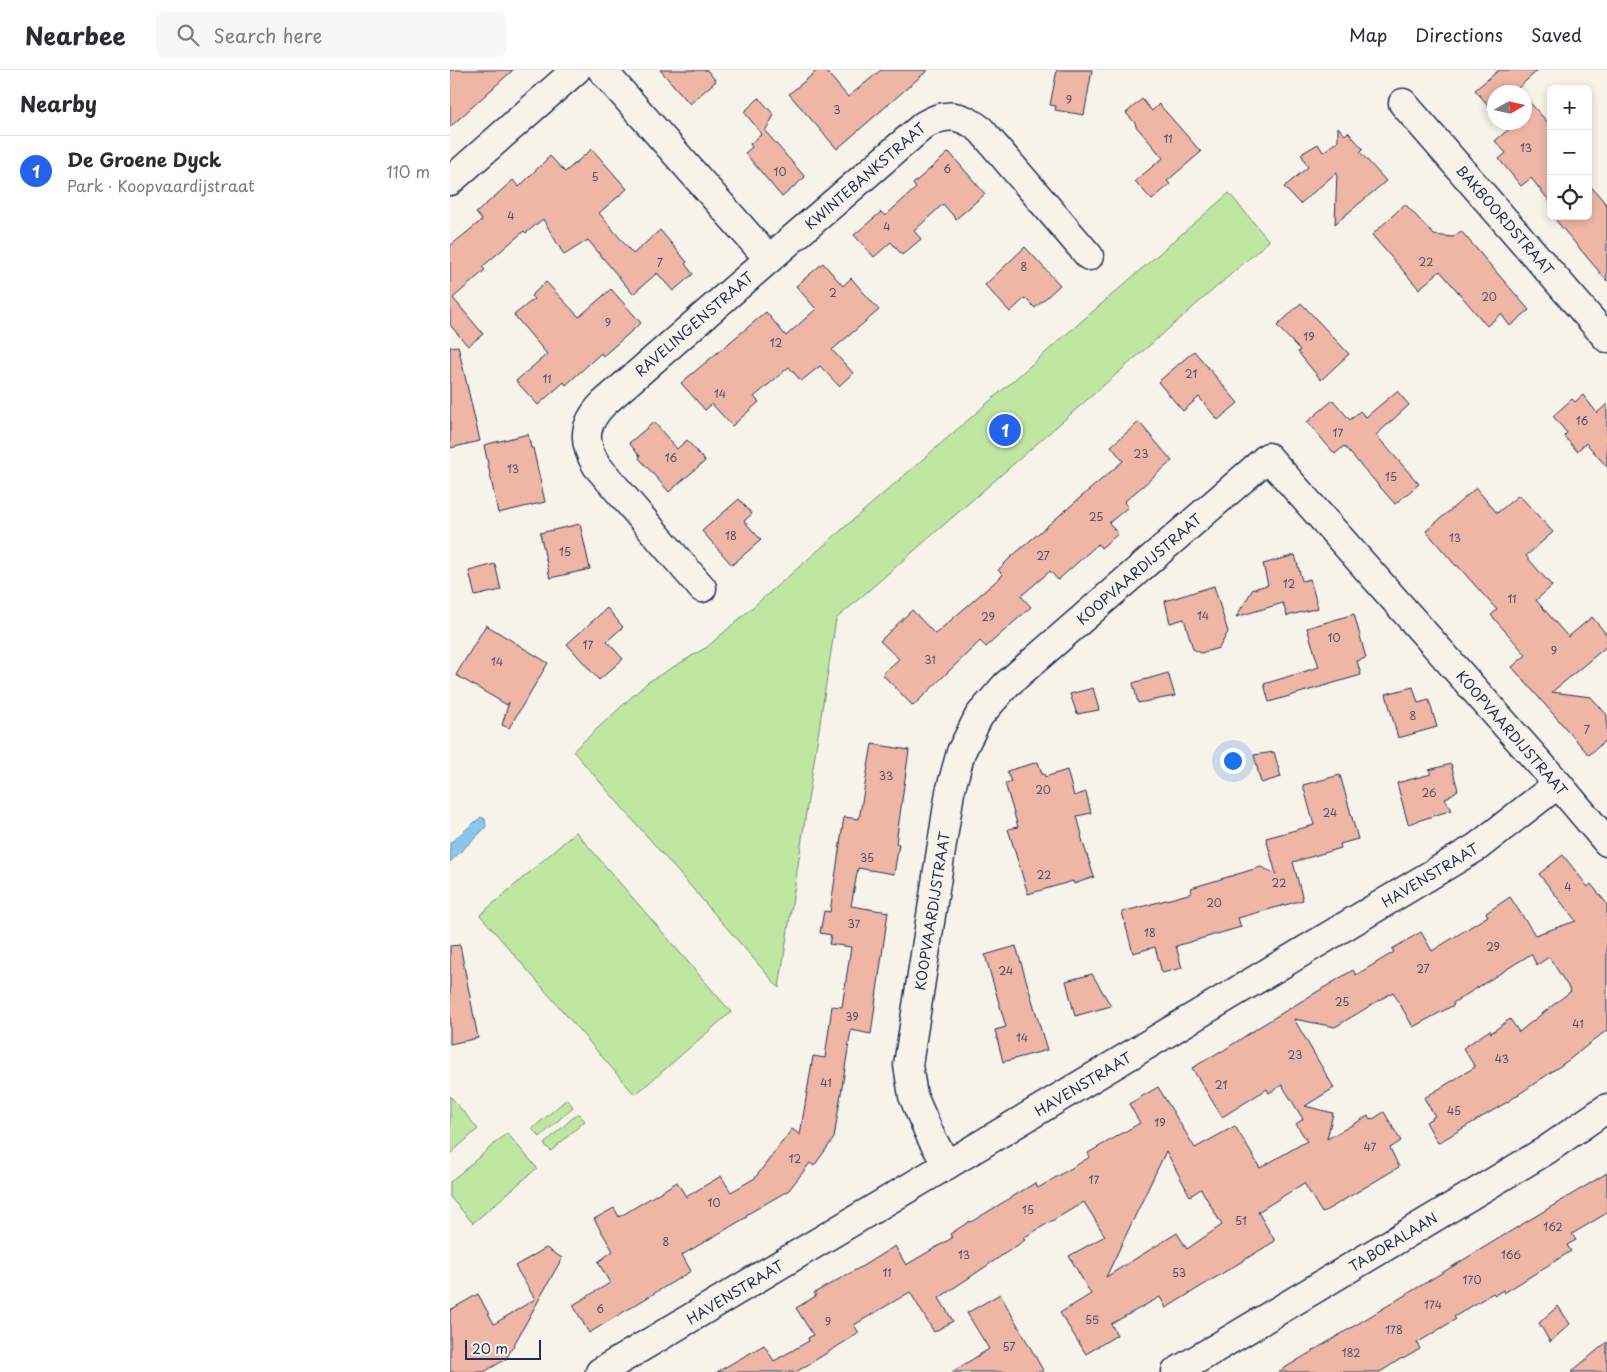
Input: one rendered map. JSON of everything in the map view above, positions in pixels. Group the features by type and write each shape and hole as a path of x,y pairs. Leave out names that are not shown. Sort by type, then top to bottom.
{"street":[{"path":"450,181 576,70"},
{"path":"602,70 769,259"},
{"name":"BAKBOORDSTRAAT","path":"1403,103 1607,338"},
{"name":"KWINTEBANKSTRAAT","path":"769,259 924,125 935,118 947,116 959,117 971,122 981,130 1089,256"},
{"name":"RAVELINGENSTRAAT","path":"702,588 597,466 590,454 586,440 588,426 594,413 604,403 769,259"},
{"name":"KOOPVAARDIJSTRAAT","path":"948,1166 931,1137 913,1096 908,1065 950,792 961,752 979,716 1006,685 1268,457 1558,784 1607,842"},
{"name":"HAVENSTRAAT","path":"600,1372 948,1166 1477,847 1558,784"},
{"name":"TABORALAAN","path":"1176,1372 1545,1151 1607,1108"}],"green space":[{"path":"1229,193 1269,241 836,619 779,988 573,751 648,682 707,647"},
{"path":"576,832 731,1012 635,1095 480,915"},
{"path":"450,1096 478,1129 450,1154"},
{"path":"567,1099 573,1107 540,1137 532,1129"},
{"path":"578,1113 585,1121 551,1151 544,1144"},
{"path":"507,1133 537,1168 473,1223 450,1197 450,1182"}],"water":[{"path":"481,817 485,819 486,827 450,862 450,843"}],"building":[{"path":"450,70 513,70 450,127"},
{"path":"660,70 707,70 716,81 690,104"},
{"path":"818,70 825,70 848,97 881,70 928,70 837,149 789,94"},
{"path":"1057,70 1092,70 1084,115 1055,110 1056,106 1050,105"},
{"path":"1499,70 1538,70 1521,85 1487,85 1487,104 1475,90"},
{"path":"759,98 774,115 765,131 805,177 782,197 745,153 752,147 750,144 762,134 744,112"},
{"path":"1142,99 1152,111 1159,104 1201,152 1167,181 1170,184 1152,200 1135,181 1163,158 1126,113"},
{"path":"1532,105 1547,122 1547,198 1531,178 1521,186 1499,159 1506,153 1495,141 1508,130 1532,130"},
{"path":"1338,127 1345,135 1348,132 1363,149 1360,152 1386,181 1335,224 1337,172 1300,204 1284,187 1308,167 1301,154 1318,144 1323,152 1338,141"},
{"path":"592,149 627,189 599,213 633,254 660,230 687,262 685,264 693,274 673,291 657,273 633,294 588,240 564,255 543,219 526,233 524,231 482,267 485,270 453,298 483,334 468,346 450,325 450,246 482,220 476,213 513,180 519,187 550,156 565,172"},
{"path":"949,152 985,194 956,219 943,204 914,231 921,239 902,255 891,242 874,257 854,235 881,212 885,216 916,188 913,184"},
{"path":"1592,188 1607,205 1607,281 1556,220 1592,220"},
{"path":"1405,204 1434,235 1453,237 1461,231 1529,310 1510,326 1501,314 1487,326 1440,271 1419,289 1372,235"},
{"path":"1025,247 1060,285 1035,308 1025,298 1010,312 985,285"},
{"path":"823,263 843,286 851,278 879,310 832,350 853,373 839,386 820,366 801,381 789,367 754,397 759,402 732,426 712,404 705,410 681,383 766,312 786,336 816,309 796,286"},
{"path":"546,282 579,317 611,289 641,323 603,356 601,353 566,385 564,382 538,405 516,381 547,354 514,315 534,299 531,296"},
{"path":"1301,303 1349,354 1321,380 1298,352 1300,350 1277,326"},
{"path":"458,346 480,441 450,448 450,347"},
{"path":"1194,351 1238,403 1218,420 1199,397 1183,411 1158,382"},
{"path":"1397,391 1409,405 1376,435 1419,484 1395,504 1344,446 1335,454 1307,422 1333,400 1350,420 1360,411 1366,417"},
{"path":"1583,395 1597,413 1607,404 1607,467 1586,443 1577,451 1564,436 1567,433 1553,416 1572,399 1575,402"},
{"path":"654,422 677,449 687,440 705,461 669,492 639,458 640,456 629,443"},
{"path":"1139,422 1172,461 1124,502 1128,507 1109,523 1118,534 1101,548 1098,544 1058,580 1050,571 1021,596 1031,607 986,647 980,641 913,706 882,674 899,659 880,641 912,610 935,634 1003,575 998,570 1011,557 1123,461 1111,446"},
{"path":"528,434 545,502 498,513 484,445"},
{"path":"1476,488 1497,513 1519,495 1553,532 1526,556 1552,586 1536,600 1568,637 1592,617 1607,635 1607,646 1552,692 1591,697 1607,715 1607,739 1589,755 1512,667 1526,655 1491,615 1497,610 1426,531"},
{"path":"739,499 752,514 744,521 761,540 732,565 702,531"},
{"path":"580,524 590,569 550,578 540,533"},
{"path":"1295,555 1302,581 1310,579 1318,608 1287,616 1283,603 1236,617 1253,589 1268,585 1263,564"},
{"path":"495,564 501,590 475,596 469,571"},
{"path":"1214,586 1228,632 1219,648 1201,653 1193,649 1184,619 1170,623 1165,601"},
{"path":"607,608 623,627 607,641 623,659 599,680 567,644"},
{"path":"1354,614 1366,658 1357,661 1361,675 1269,702 1264,684 1319,667 1307,628"},
{"path":"486,625 548,663 509,728 502,725 509,702 507,705 456,675"},
{"path":"1168,673 1175,696 1138,703 1133,683"},
{"path":"1413,687 1418,703 1429,700 1437,727 1398,738 1386,694"},
{"path":"1093,688 1099,710 1077,714 1070,694"},
{"path":"872,744 909,750 896,843 899,844 894,874 858,868 851,906 888,912 871,1034 851,1030 834,1138 814,1166 810,1163 789,1190 682,1255 691,1271 589,1333 573,1305 610,1283 598,1262 613,1251 594,1219 614,1208 619,1217 677,1182 686,1197 721,1176 731,1192 755,1178 792,1129 800,1135 813,1056 825,1058 832,1006 842,1007 851,947 829,944 831,935 820,933 824,911 830,912 844,817 859,819"},
{"path":"1274,752 1281,777 1261,783 1254,755"},
{"path":"1038,762 1045,777 1067,770 1074,796 1086,792 1091,813 1077,816 1081,836 1094,877 1074,884 1073,881 1028,894 1008,829 1018,827 1005,783 1011,782 1007,771"},
{"path":"1451,764 1458,790 1445,799 1452,810 1408,824 1397,783 1431,774 1429,770"},
{"path":"1340,775 1358,839 1340,844 1341,848 1293,862 1303,900 1238,918 1241,927 1176,946 1182,968 1162,973 1155,947 1133,953 1122,912 1192,893 1191,888 1261,867 1276,874 1266,838 1314,825 1303,785"},
{"path":"1563,855 1588,887 1591,884 1607,904 1607,1030 1566,1062 1509,1101 1438,1143 1426,1122 1435,1116 1424,1098 1475,1067 1463,1048 1490,1030 1491,1033 1510,1019 1519,1032 1571,991 1549,957 1537,965 1531,954 1453,1003 1454,1005 1413,1027 1393,992 1335,1027 1294,1019 1334,1088 1305,1106 1333,1113 1327,1139 1368,1116 1370,1119 1373,1119 1384,1112 1401,1141 1390,1148 1399,1167 1322,1213 1304,1183 1258,1212 1275,1241 1166,1308 1160,1297 1111,1324 1117,1335 1086,1354 1060,1313 1091,1294 1069,1256 1105,1236 1084,1202 1023,1238 1025,1240 939,1298 953,1321 934,1332 910,1292 854,1325 859,1333 796,1372 717,1372 764,1345 774,1361 809,1341 808,1338 813,1335 796,1308 816,1296 814,1293 895,1246 906,1265 952,1238 950,1234 970,1221 1035,1183 1038,1188 1090,1157 1088,1153 1140,1123 1129,1104 1158,1087 1195,1148 1235,1126 1260,1168 1307,1141 1296,1124 1303,1119 1282,1085 1269,1093 1267,1089 1222,1117 1192,1068 1353,970 1356,975 1394,952 1392,949 1421,932 1432,951 1488,916 1486,913 1510,897 1535,935 1576,921 1539,874","holes":["1166,1151 1190,1196 1201,1189 1222,1225 1187,1249 1177,1233 1106,1277"]},
{"path":"460,945 478,1038 450,1044 450,946"},
{"path":"1016,946 1047,1050 1003,1062 995,1030 1006,1027 985,955"},
{"path":"1092,974 1111,1006 1075,1016 1066,981"},
{"path":"1607,1173 1607,1213 1572,1234 1576,1240 1567,1245 1571,1251 1504,1293 1503,1290 1495,1295 1493,1293 1454,1317 1456,1319 1417,1343 1420,1349 1380,1372 1278,1372"},
{"path":"546,1248 562,1258 506,1359 484,1372 450,1372 450,1310 478,1294 494,1324 535,1299 515,1266"},
{"path":"1000,1294 1044,1372 952,1372 989,1349 967,1313"},
{"path":"1558,1306 1570,1324 1550,1342 1539,1323"},
{"path":"1607,1342 1607,1372 1571,1372"}],"place":[{"name":"De Groene Dyck","path":"1005,430"}]}
